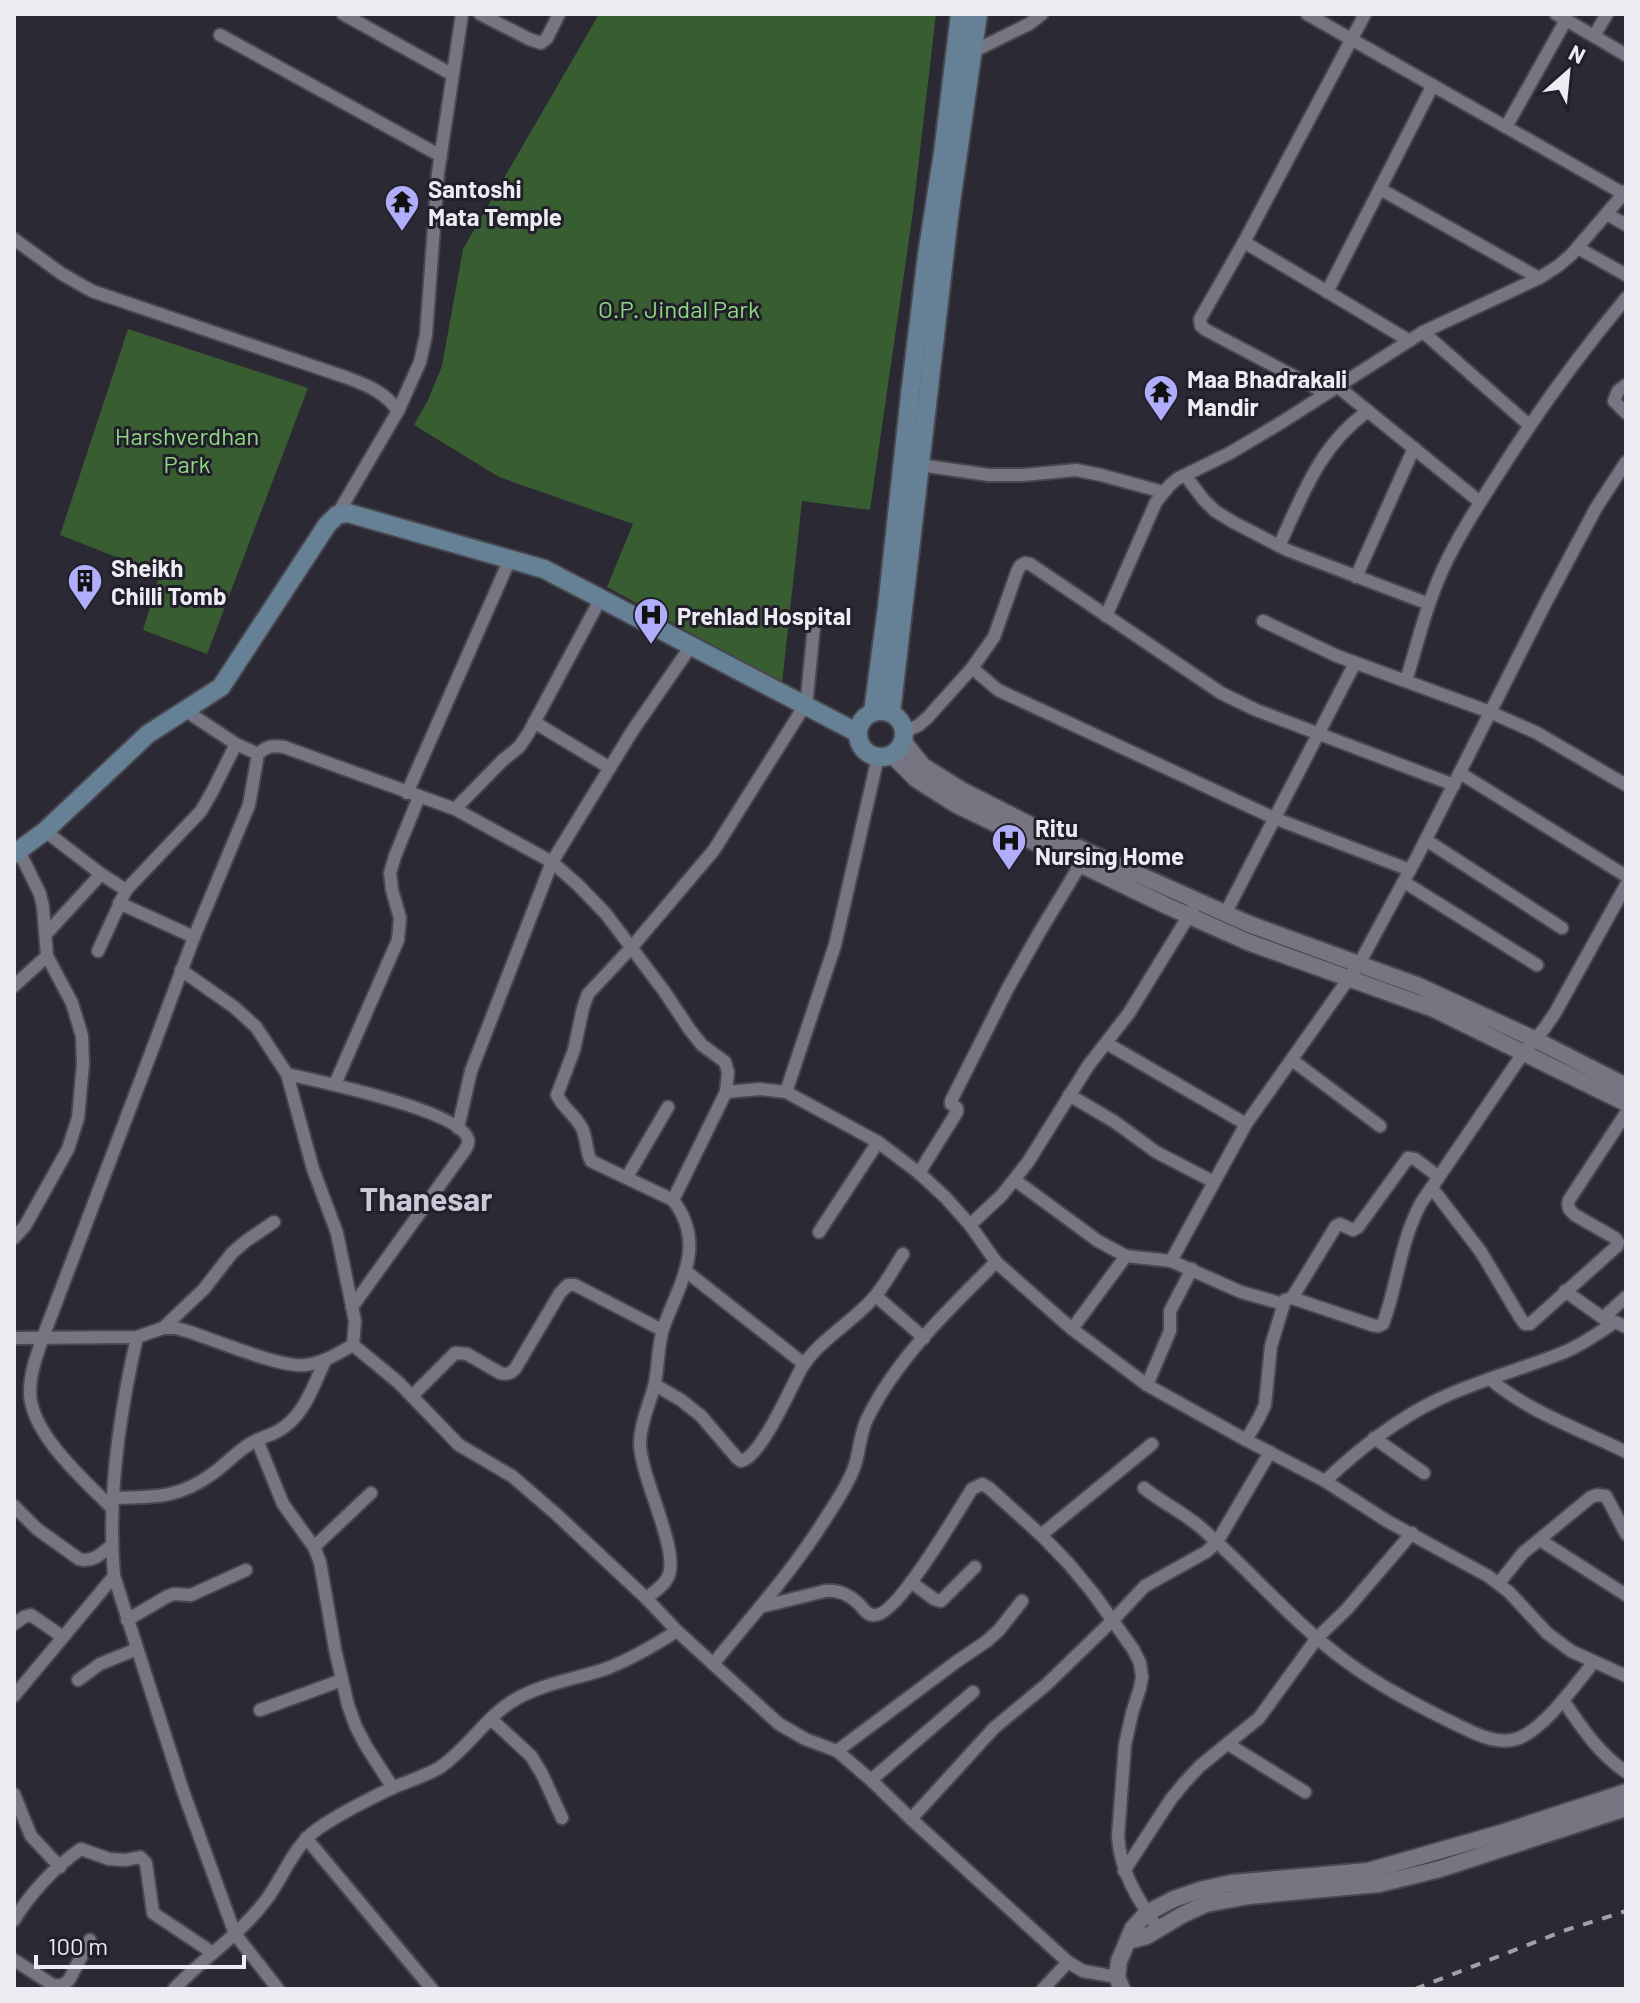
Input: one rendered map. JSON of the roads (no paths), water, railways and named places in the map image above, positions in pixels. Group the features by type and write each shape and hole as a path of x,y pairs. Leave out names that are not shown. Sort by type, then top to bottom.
{"main road":[{"path":"882,712 887,607 921,302 960,14"},
{"path":"882,712 920,465 949,216 978,14"},
{"path":"17,852 45,831 148,734 221,687 318,538 337,515 348,513 544,569 858,733"},
{"path":"882,712 901,722 894,746 866,752 859,743 858,733 862,719 882,712"}],"street":[{"path":"343,14 453,75"},
{"path":"337,515 398,411 420,362 426,335 441,156 462,14"},
{"path":"480,14 541,43 547,38 559,14"},
{"path":"954,60 1029,24 1042,14"},
{"path":"1106,616 1156,502 1177,479 1230,453 1282,422 1408,340 1558,266 1578,248 1625,192 1307,14"},
{"path":"1326,393 1206,330 1201,326 1200,319 1365,14"},
{"path":"1594,36 1607,14"},
{"path":"1506,127 1561,17 1626,55"},
{"path":"220,35 441,156"},
{"path":"1327,292 1433,85"},
{"path":"1380,189 1539,278"},
{"path":"1607,214 1626,225"},
{"path":"14,239 92,291 357,381 381,392 398,411"},
{"path":"1244,242 1408,340"},
{"path":"1578,248 1626,275"},
{"path":"1406,681 1429,604 1447,562 1480,502 1580,353 1626,298"},
{"path":"1423,332 1529,425"},
{"path":"1626,385 1618,391 1614,401 1626,413"},
{"path":"1337,386 1480,502"},
{"path":"1279,546 1321,459 1351,423 1368,411"},
{"path":"1356,577 1414,448"},
{"path":"1171,1261 1246,1124 1359,964 1596,508 1626,462"},
{"path":"920,465 989,475 1076,470 1163,492"},
{"path":"1185,475 1215,511 1279,546 1429,604"},
{"path":"335,1084 398,940 400,918 390,873 413,795 510,559"},
{"path":"786,1092 835,945 894,746 928,717 972,668 994,637 1017,572 1025,563 1221,693 1318,734 1457,779 1626,876"},
{"path":"455,809 519,747 601,598"},
{"path":"646,1598 667,1579 670,1563 664,1531 640,1456 641,1427 655,1385 662,1330 687,1272 687,1224 673,1200 594,1163 589,1158 581,1127 557,1095 574,1050 588,994 714,850 805,705 815,616"},
{"path":"1263,621 1355,663 1490,712 1537,733 1626,785"},
{"path":"458,1128 471,1071 552,862 633,730 691,646"},
{"path":"1225,914 1355,663"},
{"path":"972,668 998,690 1407,876 1537,965"},
{"path":"186,711 236,744 258,754"},
{"path":"534,722 610,768"},
{"path":"98,951 126,890 201,811 236,744"},
{"path":"894,746 963,791 1189,916 1248,942 1529,1046"},
{"path":"325,1361 301,1410 289,1424 257,1440 210,1475 177,1494 112,1503 66,1462 34,1413 30,1395 31,1375 43,1337 181,970 249,805 258,754 266,747 284,747 455,809 552,862 606,914 702,1045 725,1062 728,1072 726,1092 673,1200"},
{"path":"45,831 126,890"},
{"path":"1426,840 1562,928"},
{"path":"14,1238 25,1226 68,1149 78,1118 83,1064 82,1036 72,1003 47,956 40,894 17,852"},
{"path":"1084,858 1419,986 1625,1099 1568,1206 1575,1215 1615,1238 1617,1246 1534,1321 1525,1324 1521,1319 1435,1182 1415,1159 1408,1158 1358,1227 1353,1230 1340,1224 1336,1226 1287,1301 1271,1346 1265,1405 1246,1440"},
{"path":"919,1173 957,1112 951,1101 1008,988 1084,858"},
{"path":"46,934 101,874"},
{"path":"1015,1180 1098,1241 1126,1256 1171,1261 1241,1292 1287,1301 1372,1325 1383,1324 1412,1219 1529,1046 1555,1013 1626,885"},
{"path":"970,1225 1002,1195 1028,1162 1088,1066 1129,1013 1198,901"},
{"path":"119,903 194,937"},
{"path":"14,986 47,956"},
{"path":"181,970 234,1007 256,1027 287,1074 313,1169 337,1233 355,1321 353,1345"},
{"path":"1106,1043 1246,1124"},
{"path":"1292,1060 1380,1126"},
{"path":"287,1074 401,1103 458,1128 468,1137 465,1150 352,1307"},
{"path":"726,1092 760,1089 786,1092 878,1142 945,1197 996,1262 1072,1329 1147,1385 1325,1481 1387,1521 1499,1583 1547,1633 1571,1651 1626,1676"},
{"path":"1069,1095 1115,1122 1156,1152 1214,1182"},
{"path":"627,1177 668,1107"},
{"path":"819,1232 878,1142"},
{"path":"14,1338 137,1337 163,1328 204,1289 232,1253 274,1222"},
{"path":"655,1385 691,1407 737,1458 747,1460 766,1435 804,1364 876,1296 903,1254"},
{"path":"1072,1329 1126,1256"},
{"path":"713,1664 828,1515 855,1465 866,1420 892,1375 942,1316 996,1262"},
{"path":"1147,1385 1168,1338 1170,1311 1192,1269"},
{"path":"687,1272 804,1364"},
{"path":"412,1396 455,1353 467,1354 500,1373 511,1373 568,1285 575,1285 662,1330"},
{"path":"1565,1291 1615,1322"},
{"path":"876,1296 924,1338"},
{"path":"1325,1481 1374,1438 1433,1401 1586,1342 1615,1322 1626,1297"},
{"path":"163,1328 190,1332 281,1363 303,1366 325,1361 353,1345"},
{"path":"137,1337 124,1397 112,1503 114,1576 183,1791 235,1934 278,1989"},
{"path":"353,1345 398,1382 459,1445 512,1476 556,1514 779,1724 805,1739 837,1751 1068,1962 1083,1971 1120,1983 1119,1961 1133,1928 1147,1913 1187,1895 1231,1883 1368,1871 1501,1833 1626,1792"},
{"path":"1490,1379 1529,1407 1626,1452"},
{"path":"1374,1438 1424,1473"},
{"path":"257,1440 283,1504 314,1547 320,1562 348,1705 356,1727 393,1788"},
{"path":"1041,1535 1152,1444"},
{"path":"911,1819 994,1728 1047,1684 1145,1586 1206,1552 1217,1542 1270,1452"},
{"path":"760,1607 836,1590 856,1601 867,1612 877,1615 903,1594 972,1489 982,1484 989,1488 1041,1535 1085,1583 1140,1663 1142,1677 1125,1745 1118,1836 1124,1871 1159,1929"},
{"path":"1144,1488 1195,1523 1346,1662 1382,1686 1476,1734 1502,1741 1517,1739 1534,1729 1593,1663"},
{"path":"314,1547 371,1493"},
{"path":"1499,1583 1523,1553 1591,1497 1606,1496 1626,1534"},
{"path":"14,1506 37,1529 79,1559 94,1559 111,1546"},
{"path":"1124,1871 1185,1782 1259,1718 1317,1638 1347,1609 1412,1533"},
{"path":"1540,1540 1626,1595"},
{"path":"911,1582 941,1601 975,1567"},
{"path":"127,1620 168,1596 191,1595 246,1570"},
{"path":"14,1696 114,1576"},
{"path":"837,1751 987,1641 1022,1601"},
{"path":"14,1624 31,1615 63,1637"},
{"path":"174,1989 235,1934 266,1900 293,1854 320,1827 438,1768 512,1701 531,1691 630,1659 677,1631"},
{"path":"78,1680 91,1669 137,1649"},
{"path":"260,1710 342,1680"},
{"path":"871,1780 973,1692"},
{"path":"1563,1700 1588,1737 1626,1772"},
{"path":"491,1719 531,1756 562,1818"},
{"path":"1228,1744 1305,1792"},
{"path":"14,1794 31,1836 60,1867"},
{"path":"1128,1941 1147,1936 1206,1904 1230,1898 1379,1884 1440,1869 1626,1808"},
{"path":"306,1838 432,1989"},
{"path":"14,1920 33,1895 81,1849 109,1859 140,1857 146,1863 153,1913 213,1953"},
{"path":"14,1960 53,1985 60,1986 69,1980 90,1940"},
{"path":"1043,1989 1068,1962"}],"railway":[{"path":"1415,1989 1566,1930 1626,1911"}],"place":[{"name":"Santoshi Mata Temple","path":"402,233"},
{"name":"Maa Bhadrakali Mandir","path":"1161,423"},
{"name":"Sheikh Chilli Tomb","path":"85,612"},
{"name":"Prehlad Hospital","path":"651,646"},
{"name":"Ritu Nursing Home","path":"1009,872"}],"district":[{"name":"Thanesar","path":"426,1198"}],"park label":[{"name":"O.P. Jindal Park","path":"679,308"},
{"name":"Harshverdhan Park","path":"187,449"}]}
